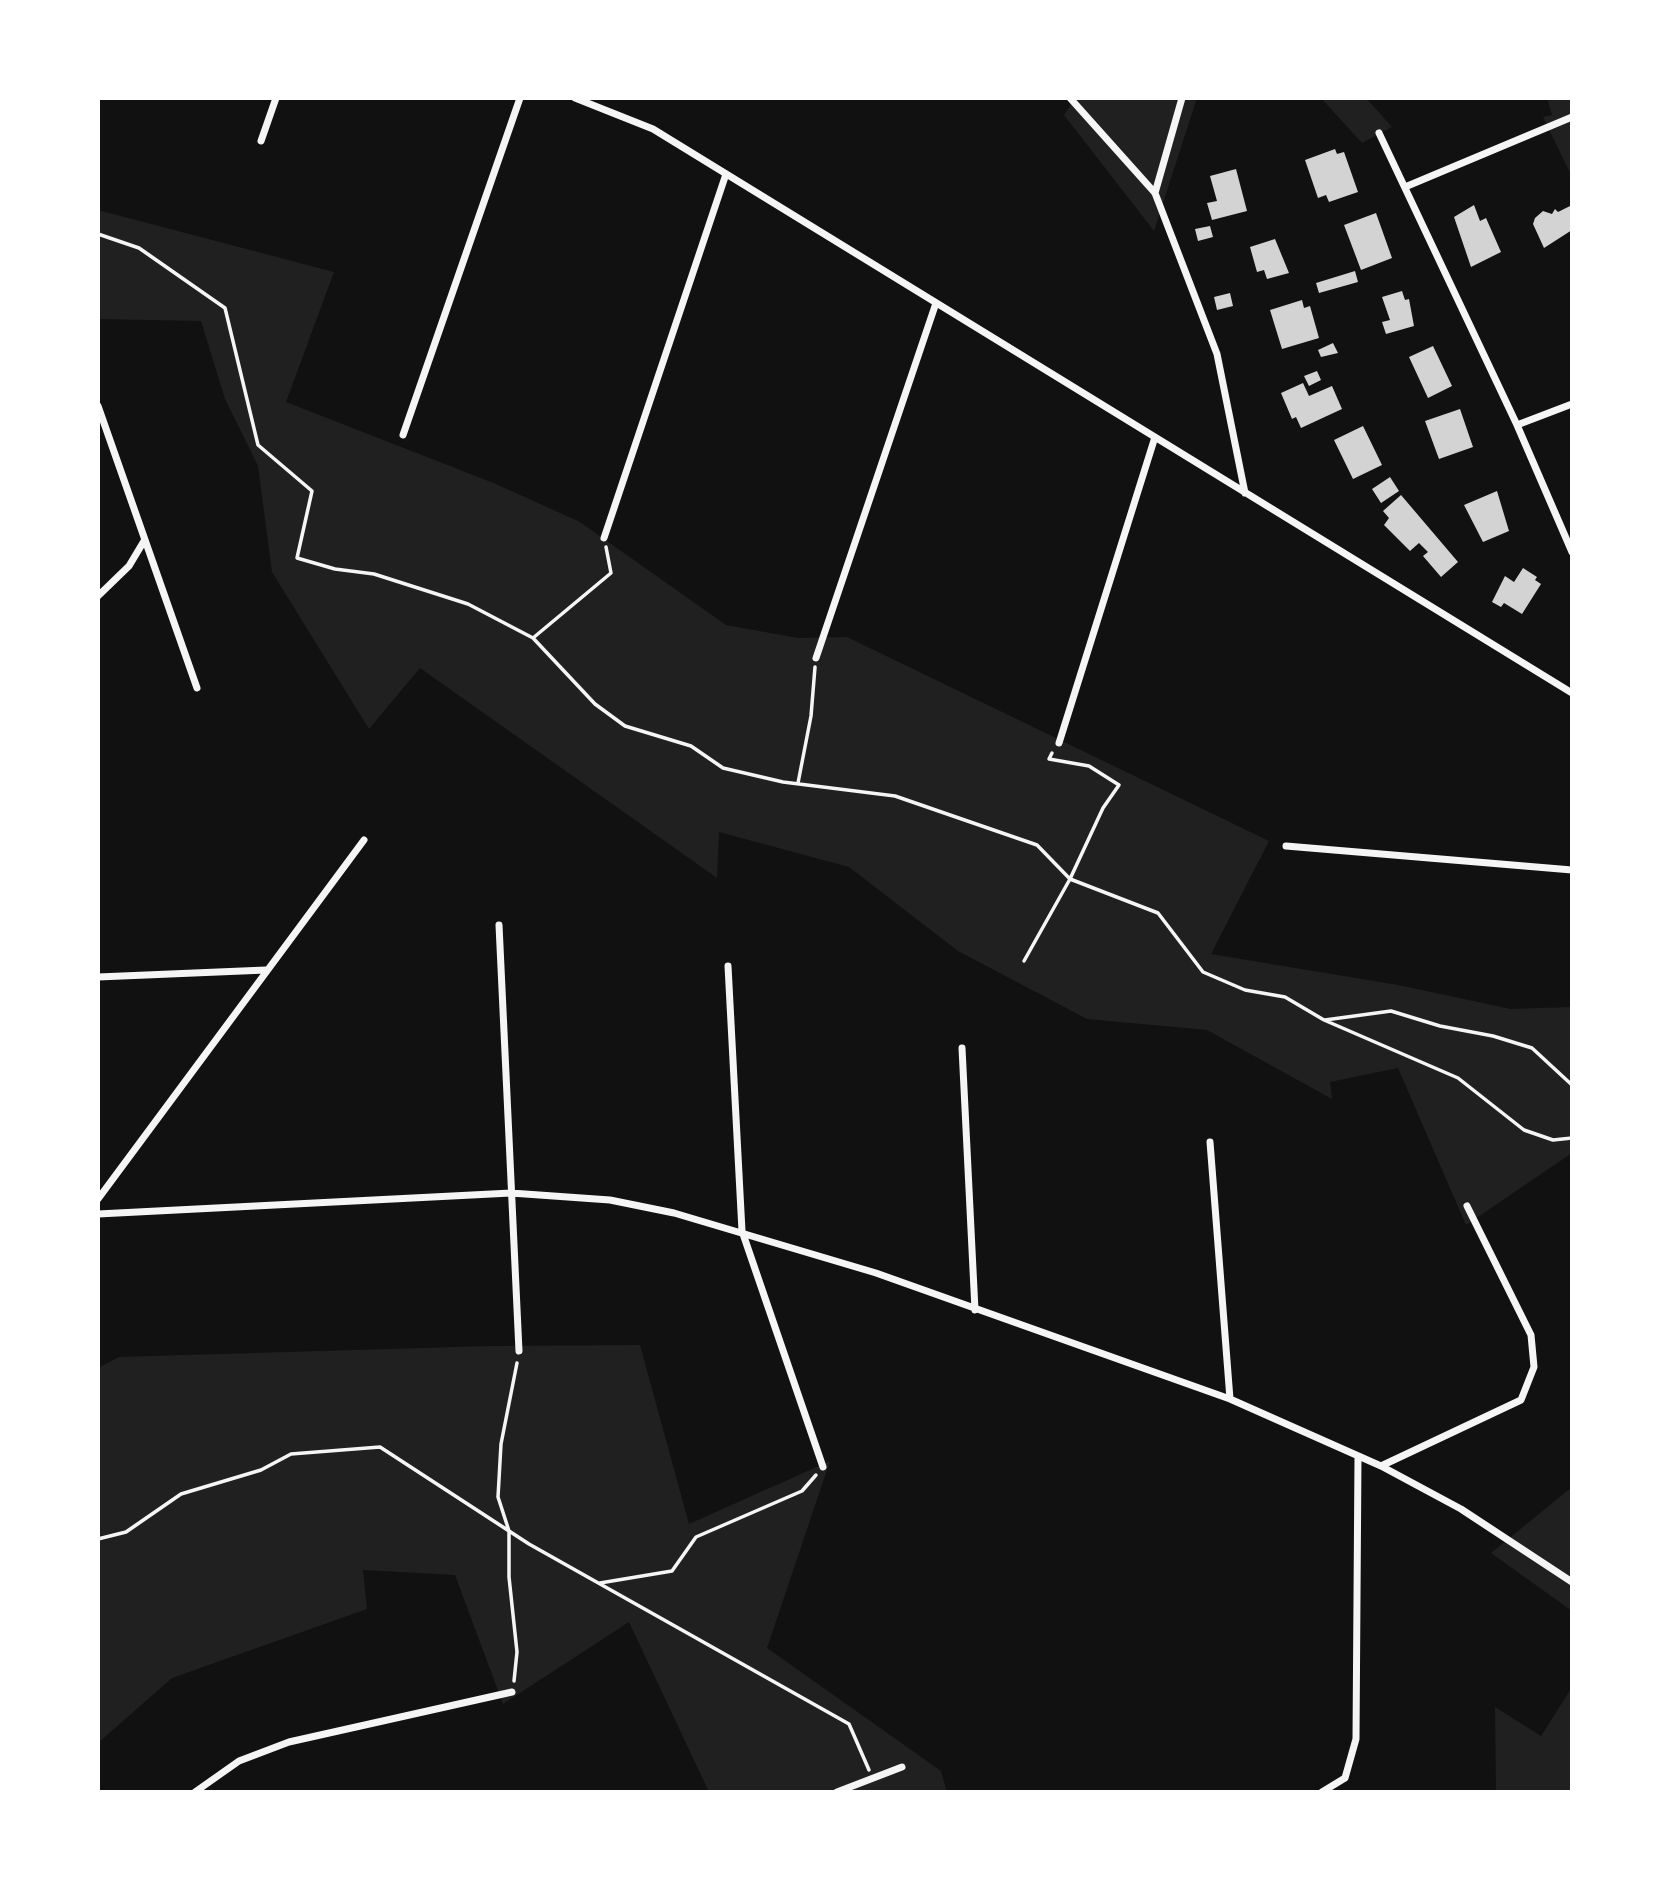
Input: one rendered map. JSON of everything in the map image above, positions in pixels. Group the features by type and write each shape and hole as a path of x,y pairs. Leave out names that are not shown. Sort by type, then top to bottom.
{"street":[{"path":"261,141 276,98"},
{"path":"404,435 520,98"},
{"path":"575,98 653,129 1572,693"},
{"path":"1070,98 1155,193 1217,354 1245,493"},
{"path":"1155,193 1182,98"},
{"path":"1405,187 1572,117"},
{"path":"1379,133 1517,425 1572,552"},
{"path":"604,538 726,174"},
{"path":"816,658 936,303"},
{"path":"1517,425 1572,404"},
{"path":"98,406 197,688"},
{"path":"1059,743 1155,438"},
{"path":"98,596 129,566 144,541"},
{"path":"98,1199 364,840"},
{"path":"1286,846 1572,870"},
{"path":"499,925 519,1351"},
{"path":"728,966 742,1231 822,1467"},
{"path":"98,977 266,970"},
{"path":"962,1048 975,1310"},
{"path":"1210,1142 1230,1399"},
{"path":"98,1214 511,1193 610,1200 742,1231 876,1273 1230,1399 1381,1466 1461,1508 1572,1582"},
{"path":"1381,1466 1521,1400 1534,1367 1531,1335 1467,1206"},
{"path":"1322,1792 1345,1778 1356,1739 1358,1456"},
{"path":"195,1792 239,1760 289,1742 512,1692"},
{"path":"837,1792 902,1767"}],"path":[{"path":"98,234 139,248 225,308 258,445 312,491 297,558 412,585 468,604 533,638 595,704 625,726 691,746 723,768 797,783 895,796 1037,845 1070,879 1158,913 1203,972 1245,990 1285,997 1324,1020 1458,1078 1524,1130 1553,1140 1572,1138"},
{"path":"533,638 611,573 604,538"},
{"path":"797,783 811,716 816,658"},
{"path":"1024,961 1070,879 1103,808 1119,785 1089,766 1049,759 1059,743"},
{"path":"1324,1020 1391,1011 1440,1026 1493,1036 1532,1048 1572,1085"},
{"path":"512,1692 517,1652 509,1577 509,1531 498,1497 501,1444 519,1351"},
{"path":"98,1539 126,1532 181,1494 261,1470 291,1454 380,1447 509,1531 598,1584 849,1724 872,1779"},
{"path":"598,1584 672,1571 696,1537 802,1491 822,1467"}],"shaded area":[{"path":"1075,98 1197,98 1154,231 1064,115"},
{"path":"1321,98 1366,98 1392,127 1362,143"},
{"path":"1547,98 1572,98 1572,177 1543,117 1552,115"},
{"path":"98,210 334,272 286,402 496,484 580,522 726,625 798,638 847,637 1269,841 1211,954 1398,985 1511,1009 1572,1007 1572,1153 1466,1225 1398,1068 1330,1082 1332,1099 1207,1030 1087,1019 958,951 849,867 719,832 717,878 420,668 369,729 272,572 258,466 225,399 201,321 98,319"},
{"path":"640,1345 689,1524 830,1461 767,1648 941,1771 947,1792 709,1792 629,1622 503,1704 455,1575 363,1570 367,1609 172,1678 98,1743 98,1368 119,1357 491,1346"},
{"path":"1572,1487 1572,1611 1491,1553"},
{"path":"1572,1687 1572,1792 1496,1792 1495,1707 1541,1736"}],"building":[{"path":"1335,149 1337,154 1344,152 1358,192 1329,202 1326,195 1318,198 1305,160"},
{"path":"1236,169 1247,211 1212,220 1207,203 1217,201 1210,176"},
{"path":"1474,205 1480,221 1486,218 1501,252 1471,267 1454,217"},
{"path":"1572,205 1572,230 1544,248 1533,224 1535,218 1543,211 1552,214 1555,209 1558,212"},
{"path":"1376,213 1392,258 1361,270 1344,225"},
{"path":"1210,226 1213,237 1198,241 1195,229"},
{"path":"1275,239 1289,273 1267,279 1264,270 1257,272 1250,247"},
{"path":"1355,271 1358,282 1319,293 1316,283"},
{"path":"1402,291 1405,300 1409,299 1414,326 1386,334 1382,322 1390,320 1382,297"},
{"path":"1230,293 1233,306 1217,310 1214,297"},
{"path":"1302,300 1304,308 1310,306 1319,338 1282,349 1270,310"},
{"path":"1333,343 1338,353 1321,357 1318,350"},
{"path":"1433,346 1452,386 1428,398 1409,357"},
{"path":"1317,371 1321,380 1309,386 1304,376"},
{"path":"1303,383 1309,396 1332,386 1342,409 1301,428 1296,417 1292,419 1281,393"},
{"path":"1460,409 1473,447 1439,459 1425,421"},
{"path":"1363,426 1382,465 1353,479 1334,440"},
{"path":"1390,477 1399,491 1381,503 1372,489"},
{"path":"1497,491 1509,531 1483,542 1464,505"},
{"path":"1401,495 1458,562 1441,577 1423,556 1428,552 1419,543 1410,551 1384,525 1389,518 1383,511"},
{"path":"1523,568 1537,577 1535,580 1541,584 1522,614 1504,603 1501,607 1492,602 1505,576 1514,582"}]}
